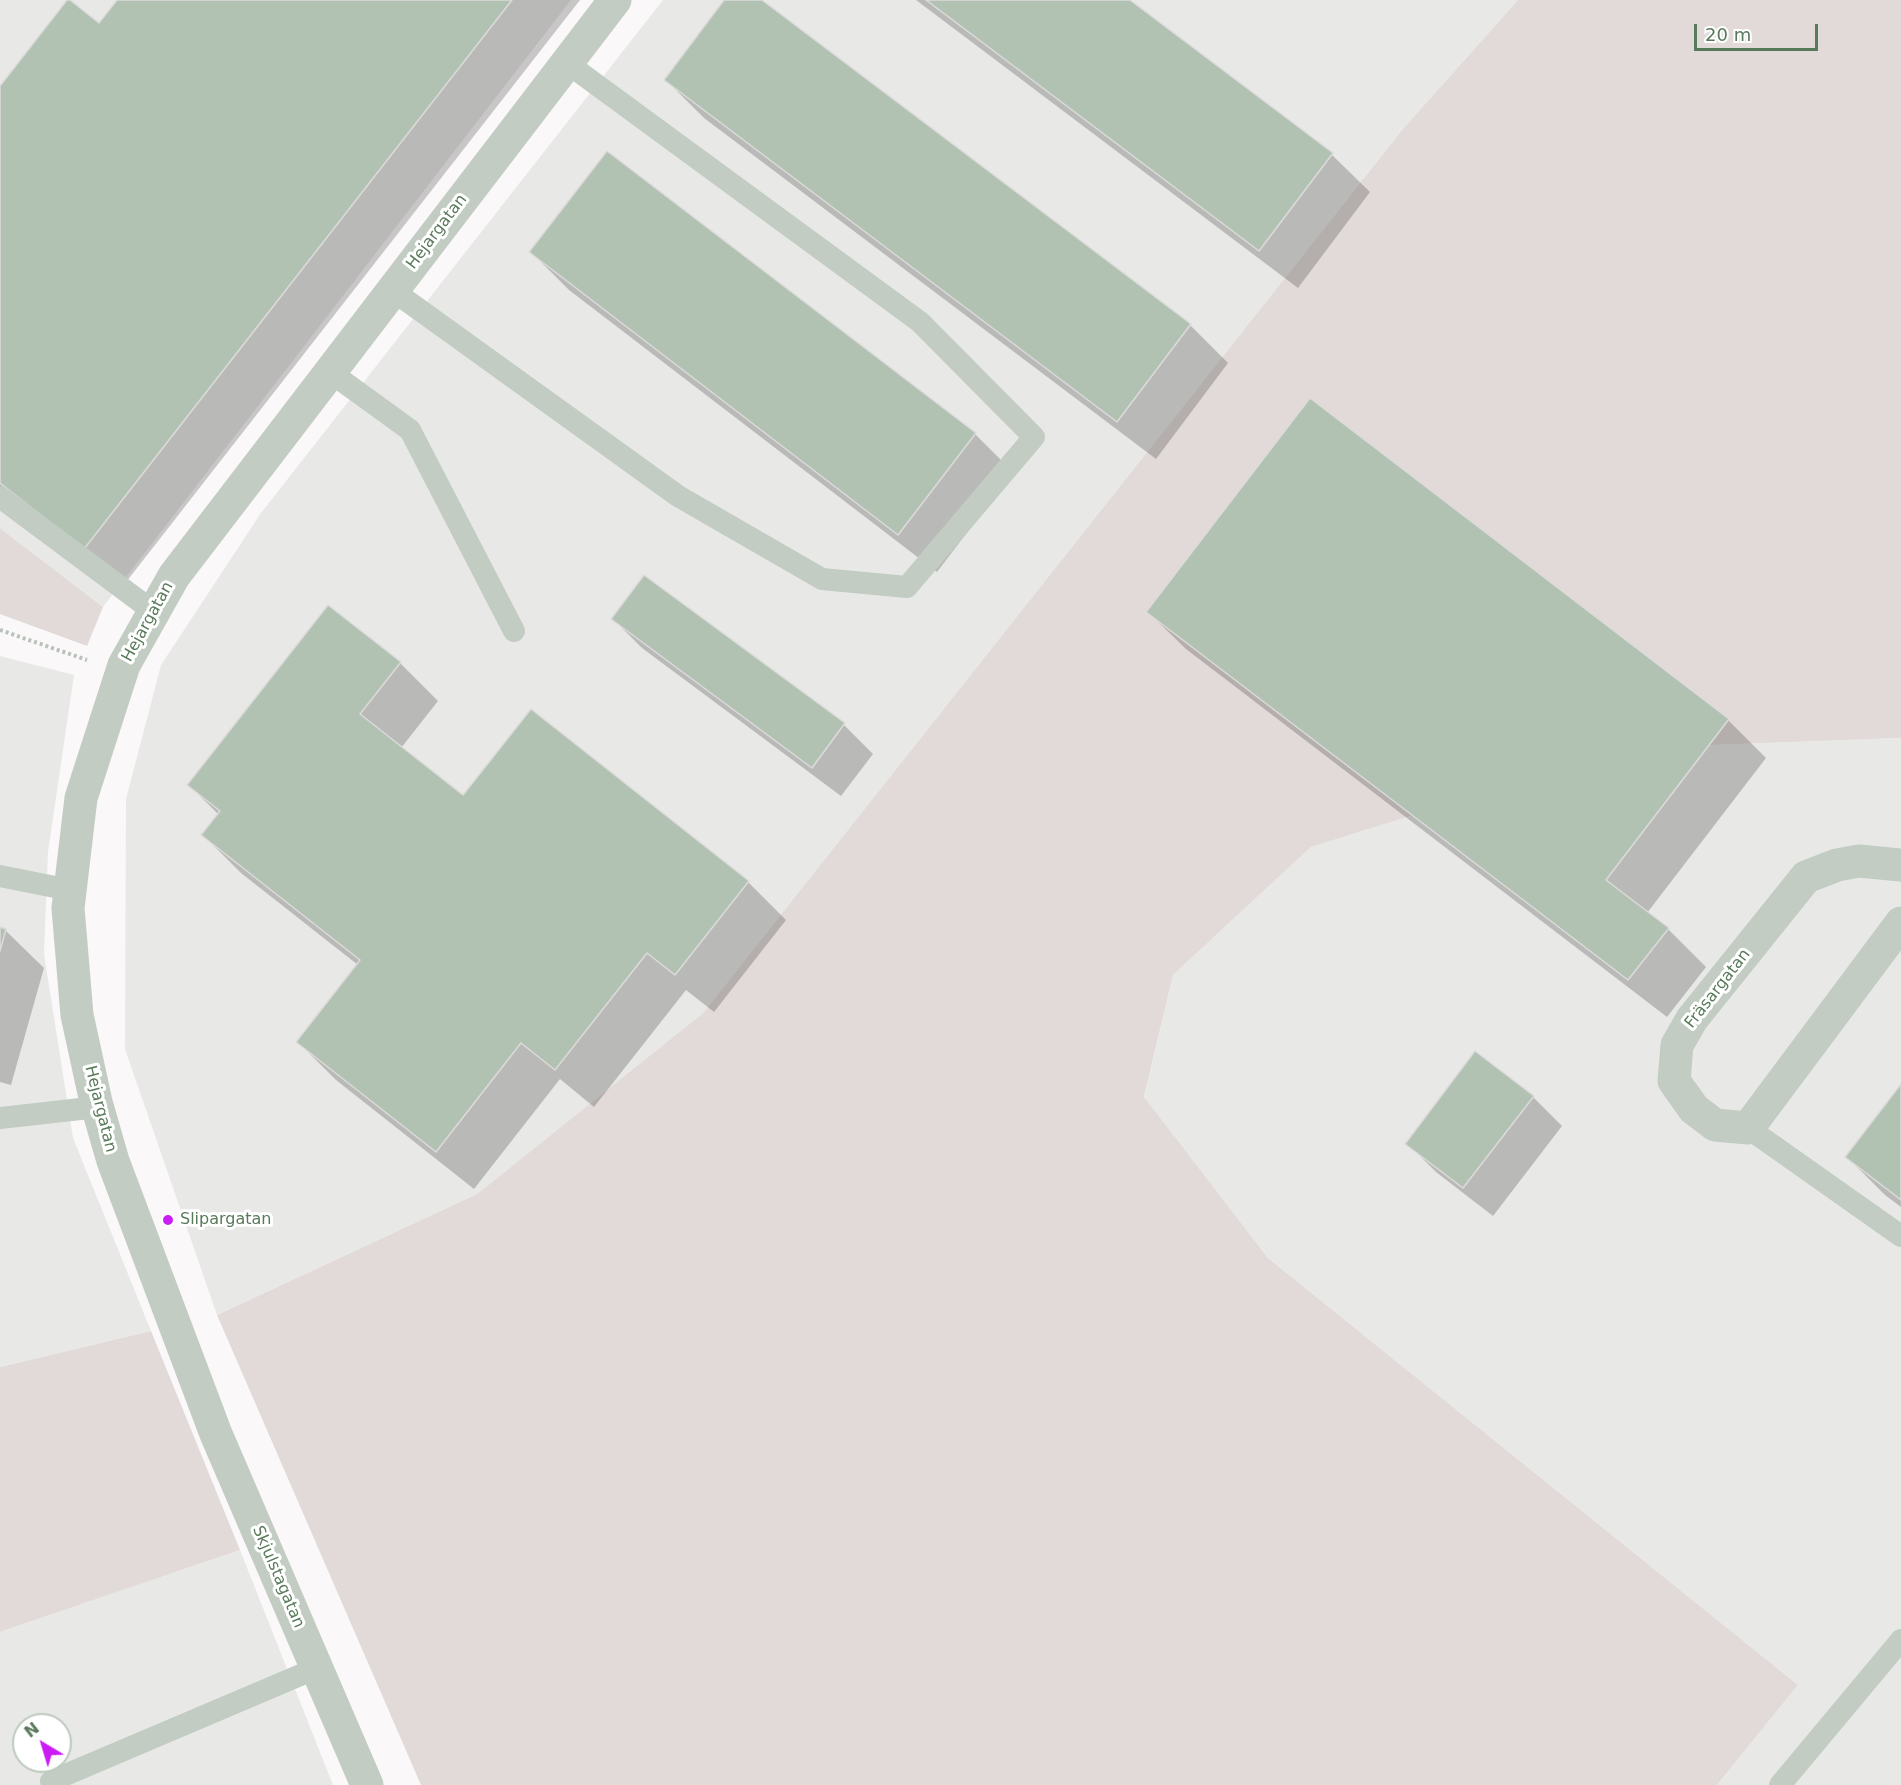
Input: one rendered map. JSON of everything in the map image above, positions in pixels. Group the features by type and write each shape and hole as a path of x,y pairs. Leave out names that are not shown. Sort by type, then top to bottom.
{"street":[{"name":"Hejargatan","path":"191,1368 113,1161 77,1015 68,908 81,798 122,672 174,576 615,0"},
{"name":"Fräsargatan","path":"1748,1128 1715,1125 1694,1109 1674,1081 1677,1045 1692,1019 1806,877 1837,864 1859,861 1901,865"},
{"path":"1748,1128 1901,923"},
{"name":"Skjulstagatan","path":"191,1368 216,1434 367,1785"}],"lane":[{"path":"392,290 678,496 822,579 907,587 1034,437 920,322 567,63"},
{"path":"330,372 410,430 514,631"},
{"path":"0,497 154,612"},
{"path":"0,876 70,890"},
{"path":"0,1118 98,1107"},
{"path":"1748,1128 1901,1236"},
{"path":"1780,1785 1901,1640"},
{"path":"51,1781 317,1668"}],"path":[{"path":"0,630 122,672"}],"shaded area":[{"path":"0,0 571,0 103,607 0,528"},
{"path":"663,0 1518,0 1402,130 703,1013 477,1194 217,1315 125,1049 126,799 161,665 261,513"},
{"path":"1518,0 1901,0 1901,738 1629,748 1311,847 1173,975 1144,1097 1268,1258 1798,1685 1717,1785 421,1785 217,1315 477,1194 703,1013 1402,130"},
{"path":"0,528 103,607 87,646 0,614"},
{"path":"0,656 74,675 48,852 44,954 73,1138 151,1331 0,1367"},
{"path":"1901,738 1901,1785 1717,1785 1798,1685 1268,1258 1144,1098 1173,975 1311,847 1629,748"},
{"path":"151,1331 240,1550 0,1632 0,1367"},
{"path":"240,1550 333,1785 0,1785 0,1632"}],"building":[{"path":"67,0 99,23 117,0 512,0 84,549 0,483 0,86"},
{"path":"724,0 762,0 1191,324 1117,422 664,80"},
{"path":"926,0 1130,0 1333,153 1259,251"},
{"path":"607,151 976,433 898,535 529,252"},
{"path":"1310,398 1729,719 1606,880 1669,928 1628,980 1146,612"},
{"path":"644,575 845,723 812,768 611,619"},
{"path":"328,605 401,662 360,714 463,795 531,709 749,881 675,975 647,953 555,1070 521,1043 436,1152 296,1042 360,960 201,835 220,811 187,785"},
{"path":"0,927 6,929 0,951"},
{"path":"1475,1051 1534,1096 1463,1188 1405,1144"},
{"path":"1901,1084 1901,1200 1845,1157"}],"place":[{"name":"Slipargatan","path":"168,1220"}]}
